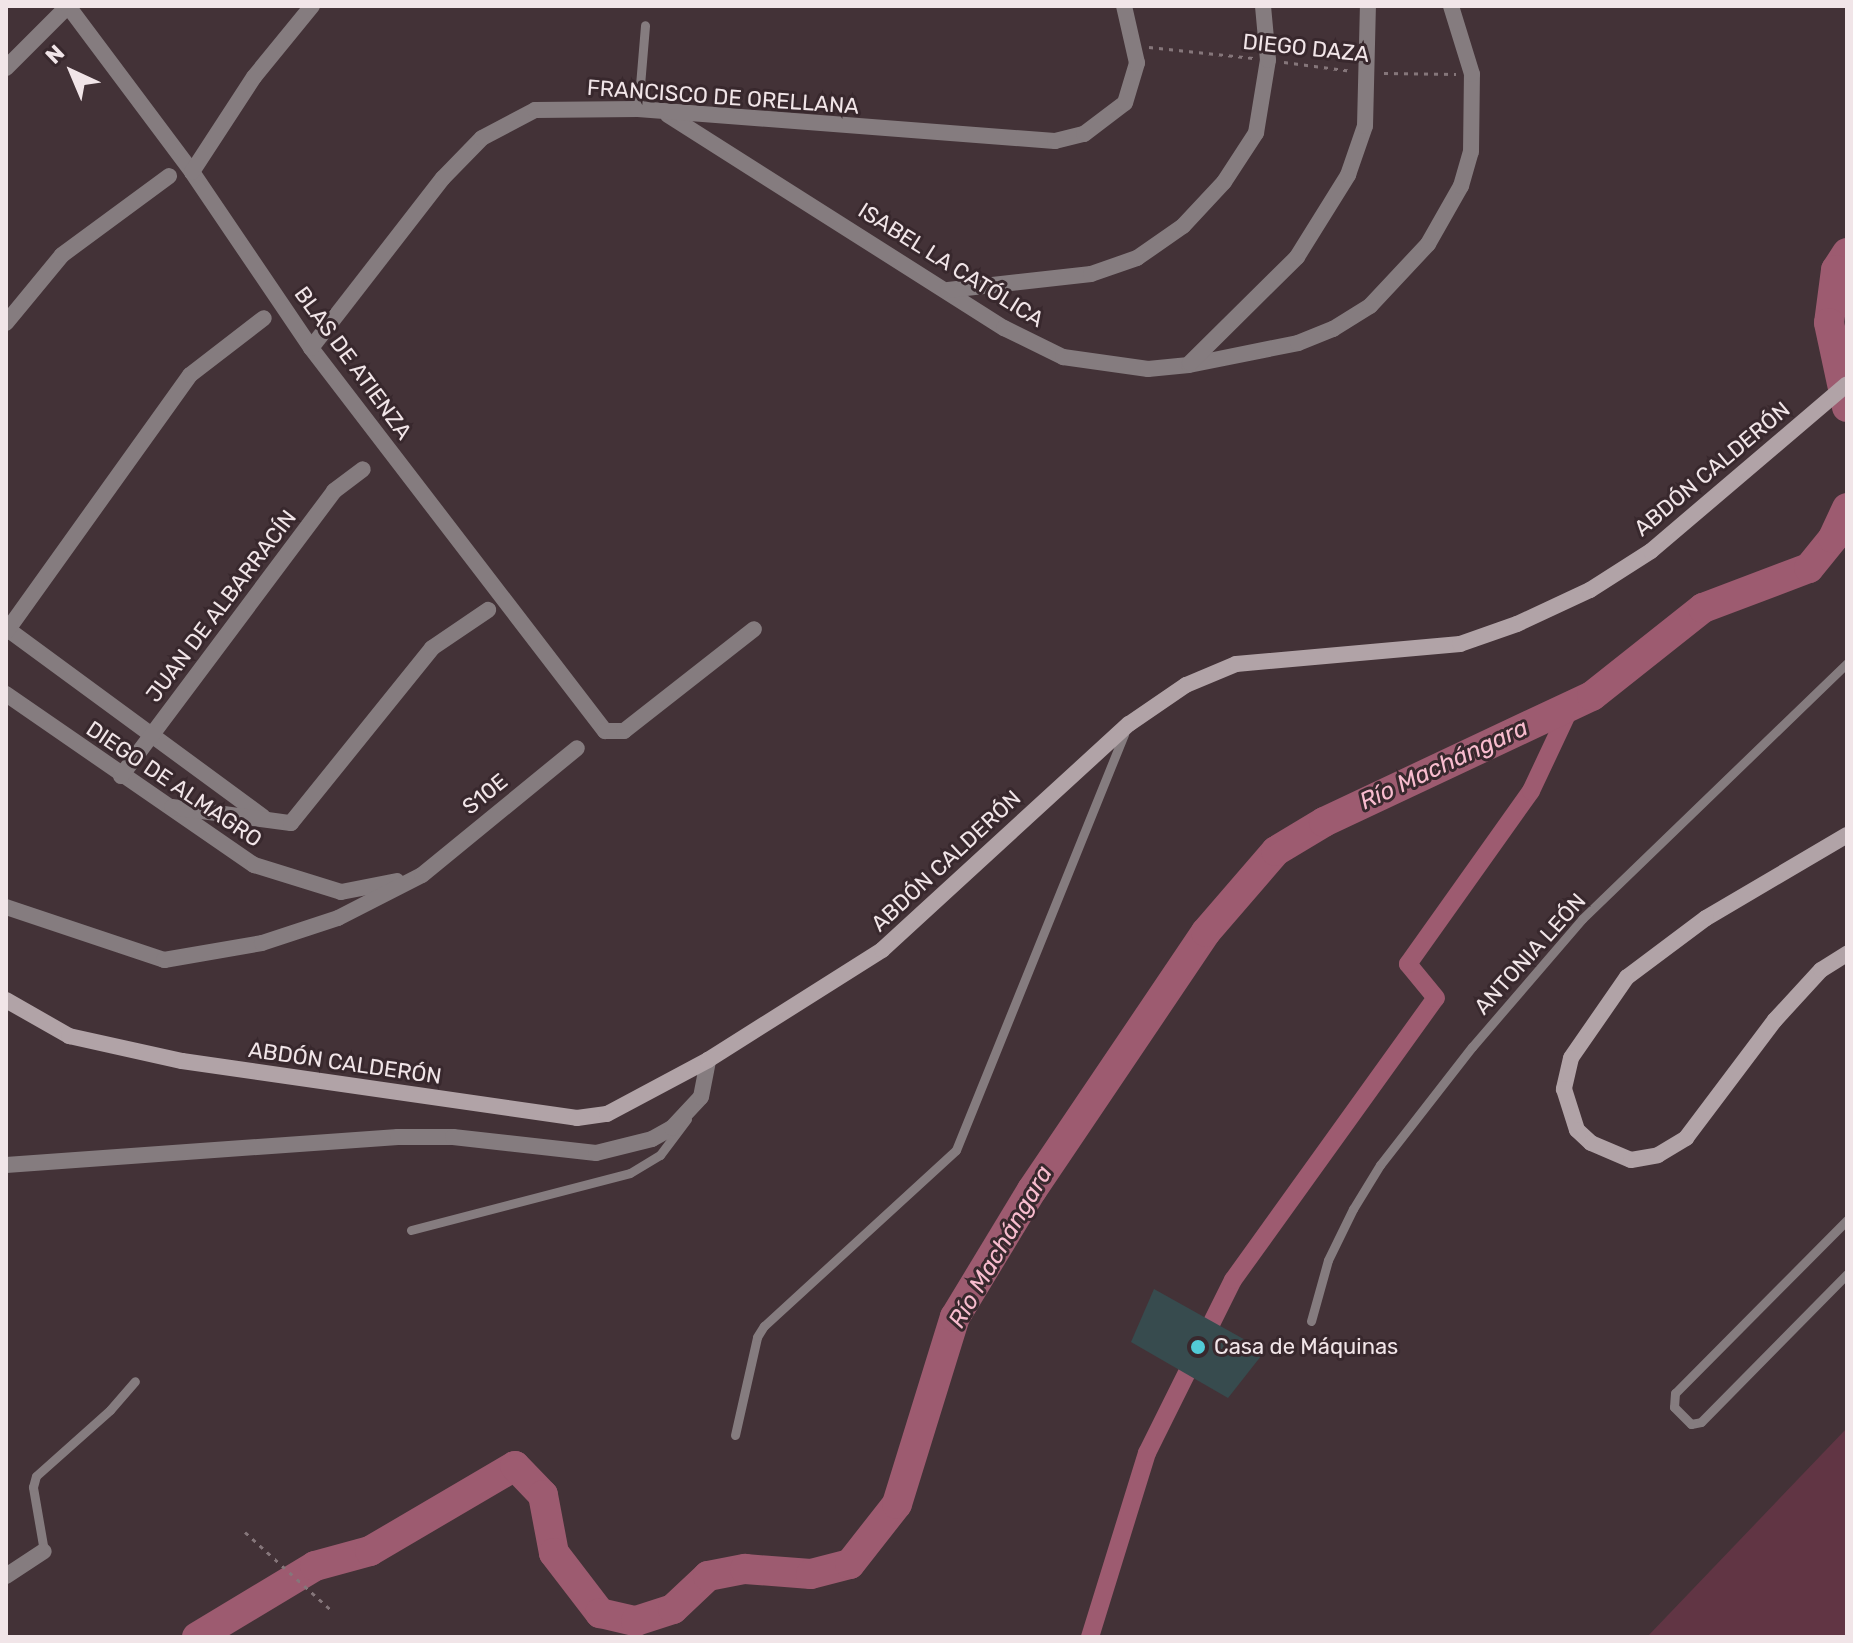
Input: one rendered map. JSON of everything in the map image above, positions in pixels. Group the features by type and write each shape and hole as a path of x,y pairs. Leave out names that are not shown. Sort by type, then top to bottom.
{"street":[{"path":"6,68 68,6"},
{"name":"BLAS DE ATIENZA","path":"68,6 192,172 311,348 605,731 616,734 754,629"},
{"path":"192,172 254,77 312,6"},
{"name":"FRANCISCO DE ORELLANA","path":"311,348 443,178 482,138 535,110 638,109 668,115 1055,141 1084,134 1125,103 1134,84 1137,45 1124,6"},
{"path":"948,290 1091,274 1137,258 1183,226 1224,182 1256,133 1268,60 1263,6"},
{"path":"1189,365 1297,257 1325,218 1365,126 1368,6"},
{"name":"ISABEL LA CATÓLICA","path":"668,115 1004,328 1063,357 1148,369 1189,365 1298,343 1333,329 1370,306 1428,244 1461,186 1471,152 1472,74 1451,6"},
{"path":"6,323 62,255 169,176"},
{"path":"7,630 190,375 264,318"},
{"name":"ABDÓN CALDERÓN","path":"6,1000 69,1036 182,1061 577,1118 633,1103 708,1060 882,950 1129,724 1186,685 1236,664 1460,644 1517,624 1590,590 1651,551 1841,389"},
{"name":"JUAN DE ALBARRACÍN","path":"121,776 334,491 363,469"},
{"path":"170,806 285,823 296,819 432,648 488,610"},
{"name":"DIEGO DE ALMAGRO","path":"7,630 264,818"},
{"name":"DIEGO DE ALMAGRO","path":"6,694 254,865 323,890 341,892 422,875"},
{"name":"S10E","path":"6,907 164,960 262,943 338,918 422,875 577,748"},
{"path":"1847,835 1706,918 1627,977 1598,1012 1571,1058 1564,1089 1567,1112 1577,1130 1591,1143 1631,1160 1658,1155 1686,1138 1775,1020 1821,970 1847,954"},
{"path":"6,1165 398,1137 453,1137 596,1153 652,1139 692,1109 701,1097 708,1060"},
{"path":"6,1576 44,1551"}],"lane":[{"path":"638,109 645,25"},
{"name":"ANTONIA LEÓN","path":"1311,1321 1328,1260 1353,1209 1380,1165 1472,1047 1582,919 1847,663"},
{"path":"735,1435 757,1337 764,1326 956,1150 1129,724"},
{"path":"411,1230 630,1173 660,1155 692,1109"},
{"path":"1847,1220 1675,1393 1674,1407 1691,1424 1701,1422 1847,1274"},
{"path":"44,1551 33,1487 36,1476 110,1410 135,1381"}],"path":[{"name":"DIEGO DAZA","path":"1137,45 1366,72 1472,74"},
{"path":"245,1532 332,1611"}],"shaded area":[{"path":"1847,1428 1847,1637 1647,1637"}],"building":[{"name":"Casa de Máquinas","path":"1154,1289 1265,1351 1228,1398 1131,1342"}],"waterway":[{"name":"Río Machángara","path":"1847,253 1836,270 1829,323 1847,407"},
{"name":"Río Machángara","path":"197,1637 315,1566 370,1551 515,1466 543,1495 554,1553 600,1613 636,1621 673,1609 708,1576 745,1569 811,1574 850,1564 897,1504 955,1317 1032,1190 1206,932 1276,851 1324,822 1592,696 1703,608 1809,568 1833,538 1847,508"},
{"path":"1090,1637 1147,1453 1233,1280 1436,998 1408,964 1531,791 1571,706"}],"place":[{"name":"Casa de Máquinas","path":"1198,1347"}]}
